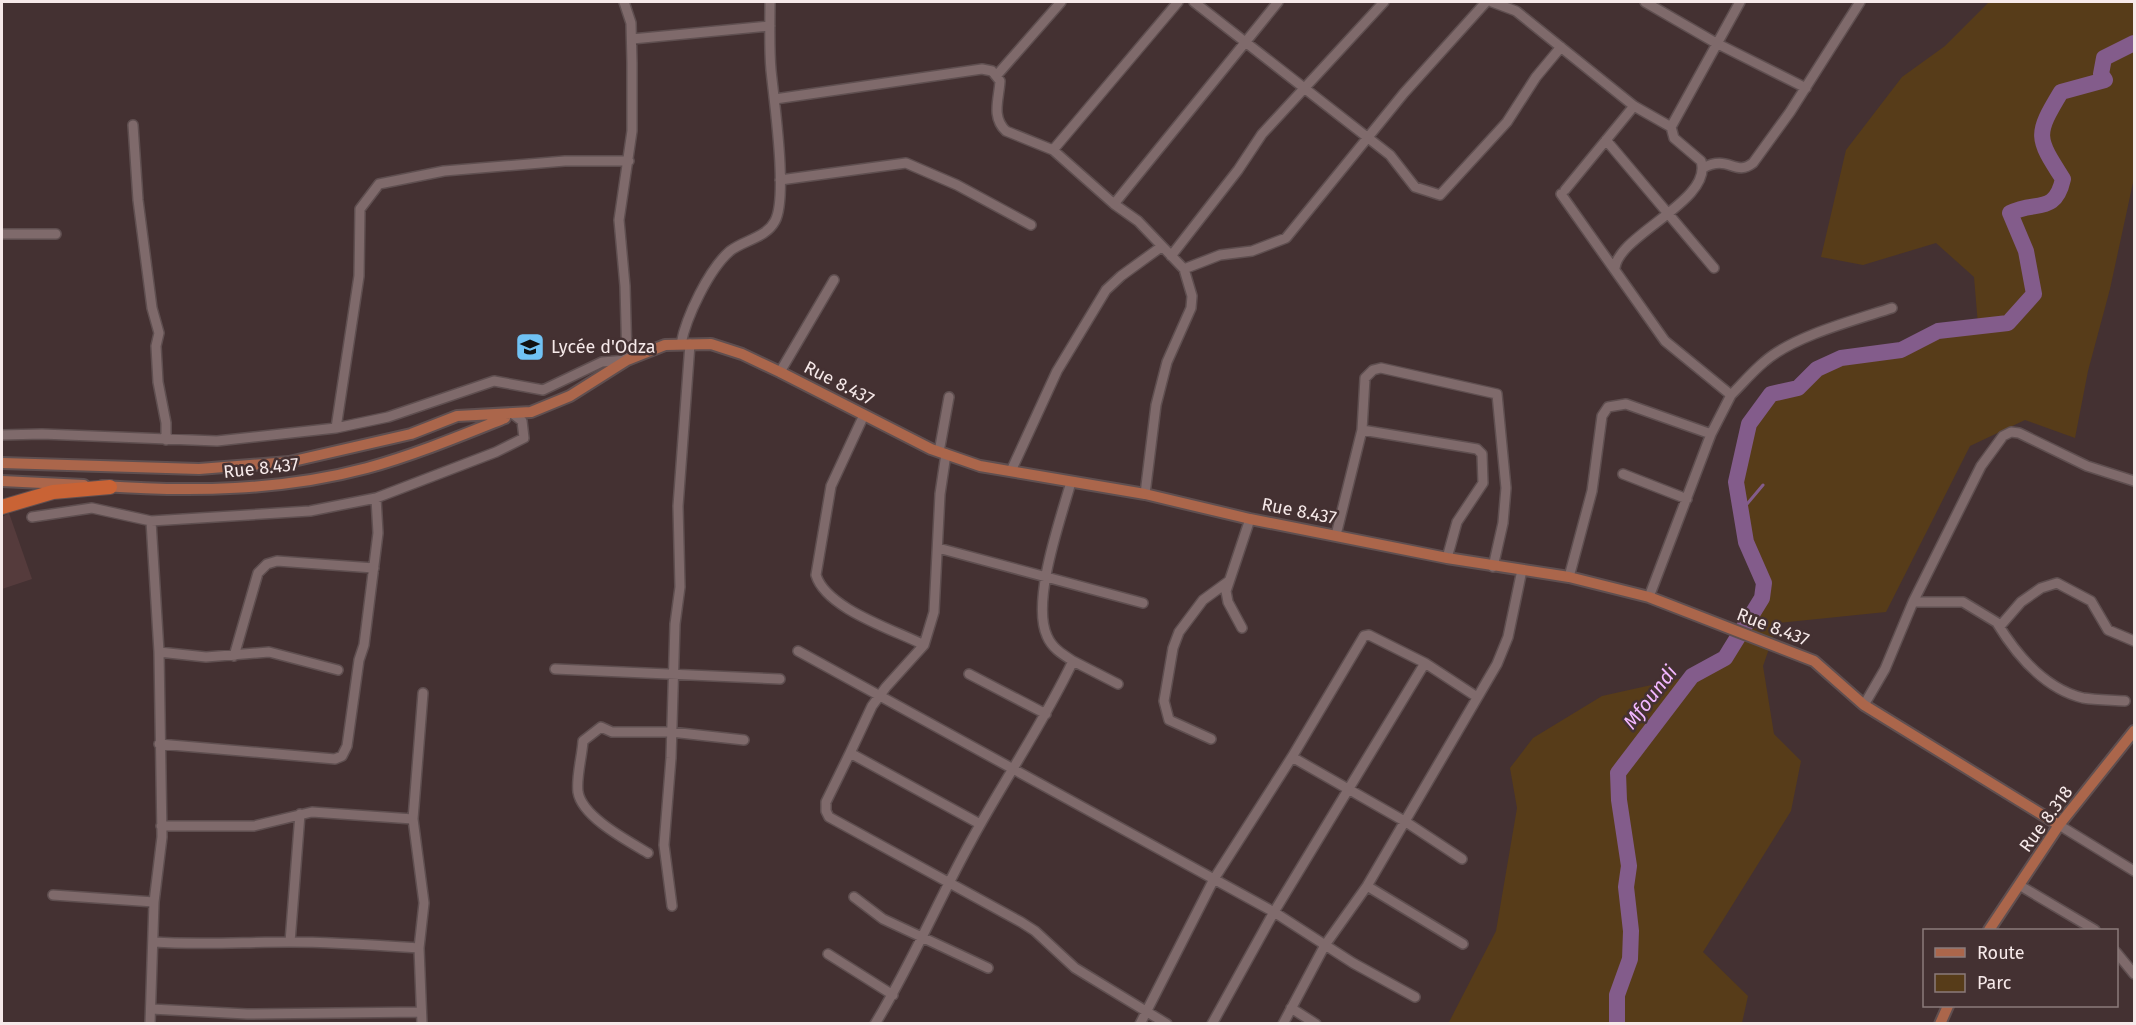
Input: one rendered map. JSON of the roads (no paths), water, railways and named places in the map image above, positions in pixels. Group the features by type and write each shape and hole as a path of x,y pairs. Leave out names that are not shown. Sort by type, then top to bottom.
{"highway":[{"path":"2,507 53,492 110,487"}],"main road":[{"name":"Rue 8.437","path":"2,463 169,469 241,468 351,449 411,434 457,416 531,412 570,396 627,360 664,345 686,344 726,348 780,372 943,453 980,466 1145,494 1250,519 1493,567 1569,577 1649,597 1814,661 1864,705 2059,825"},
{"name":"Rue 8.437","path":"2,481 190,490 325,477 415,452 513,414"},
{"path":"2,487 39,481"},
{"name":"Rue 8.318","path":"1990,929 2059,825 2133,736"},
{"path":"1940,1023 1947,1007"}],"street":[{"path":"2,435 42,434 217,441 336,428 388,417 494,381 543,390 602,362 627,360 625,286 619,220 632,131 632,39 631,23 624,2"},
{"path":"672,906 664,845 680,587 678,506 686,344 684,329 693,309 731,250 758,237 774,225 778,217 780,158 770,2"},
{"path":"997,75 1061,2"},
{"path":"1053,150 1178,2"},
{"path":"1194,2 1244,43 1306,88 1366,139 1390,155 1415,187 1440,195 1507,122 1536,77 1561,47"},
{"path":"1114,204 1278,2"},
{"path":"1171,256 1238,170 1262,134 1384,2"},
{"path":"1185,269 1220,255 1252,251 1286,238 1366,139 1485,2"},
{"path":"1492,2 1516,11 1634,106 1671,127"},
{"path":"1645,2 1716,43 1806,88"},
{"path":"1615,268 1621,254 1681,204 1701,176 1703,168 1701,161 1674,138 1671,127 1740,2"},
{"path":"1703,168 1714,162 1722,162 1739,169 1747,168 1806,88 1860,2"},
{"path":"632,39 770,26"},
{"path":"775,99 982,69 997,75 1000,81 996,117 1005,131 1053,150 1114,204 1138,221 1185,269 1192,296 1191,308 1162,378 1156,405 1145,494"},
{"path":"1634,106 1563,192 1615,268 1619,279 1665,341 1731,395"},
{"path":"133,124 138,200 152,308 159,333 156,346 158,382 166,423 166,440"},
{"path":"1606,140 1714,267"},
{"path":"336,428 359,276 360,209 379,184 444,171 565,161 629,161"},
{"path":"780,180 906,163 957,185 1031,225"},
{"path":"2,234 56,234"},
{"path":"1011,471 1057,371 1106,290 1161,247"},
{"path":"780,372 834,280"},
{"path":"1649,597 1711,434 1731,395 1764,361 1778,352 1826,330 1892,308"},
{"path":"1336,535 1362,430 1364,381 1367,374 1381,368 1497,394 1506,488 1503,523 1493,567"},
{"path":"949,397 940,494 934,612 924,645 879,697 826,802 826,811 830,817 1035,931 1075,968 1167,1023"},
{"path":"1569,577 1592,491 1602,416 1608,407 1615,404 1626,404 1711,434"},
{"path":"32,517 92,508 151,521 310,511 376,498 496,452 524,438 522,421 513,414"},
{"path":"864,415 831,486 816,575 827,593 845,607 924,645"},
{"path":"1362,430 1477,449 1482,454 1483,483 1457,522 1447,558"},
{"path":"1864,705 1885,669 1913,602 1981,466 2002,436 2011,432 2019,433 2087,466 2134,481"},
{"path":"1623,474 1687,499"},
{"path":"1071,482 1046,576 1044,604 1047,637 1055,650 1073,662 1118,684"},
{"path":"159,744 334,759 342,756 351,725 359,660 364,645 374,568 374,546 378,533 376,498"},
{"path":"1242,628 1228,602 1226,591 1250,519"},
{"path":"150,1023 154,902 161,826 159,652 151,521"},
{"path":"938,548 1143,603"},
{"path":"234,656 258,573 267,564 277,561 374,568"},
{"path":"1283,1023 1325,945 1406,822 1504,651 1522,570"},
{"path":"1211,739 1169,720 1164,707 1165,694 1179,632 1203,600 1229,581"},
{"path":"1913,602 1963,602 1997,623 2005,624 2021,602 2041,588 2057,583 2091,601 2108,630 2134,641"},
{"path":"1997,623 2008,642 2043,679 2082,698 2125,701"},
{"path":"1140,1023 1214,879 1292,757 1364,636 1369,635 1425,663 1476,697"},
{"path":"798,651 1274,912 1325,945 1415,997"},
{"path":"159,652 206,657 269,652 338,670"},
{"path":"875,1023 893,994 980,824 1014,770 1073,662"},
{"path":"1212,1023 1274,912 1425,663"},
{"path":"555,669 780,679"},
{"path":"969,674 1046,714"},
{"path":"422,1023 419,948 424,903 413,819 423,693"},
{"path":"648,853 620,836 585,809 578,793 583,741 601,727 612,732 671,732 744,740"},
{"path":"850,753 980,824"},
{"path":"1292,757 1406,822 1462,859"},
{"path":"161,826 254,826 300,814 413,819"},
{"path":"290,942 300,814"},
{"path":"2059,825 2134,871"},
{"path":"2019,885 2093,929"},
{"path":"1366,886 1463,944"},
{"path":"53,895 154,902"},
{"path":"854,897 883,919 988,968"},
{"path":"154,942 202,945 290,942 419,948"},
{"path":"828,954 893,994"},
{"path":"2118,954 2134,974"},
{"path":"1291,1008 1316,1023"},
{"path":"151,1009 247,1014 420,1012"}],"waterway":[{"name":"Mfoundi","path":"1617,1024 1617,995 1630,959 1631,931 1626,887 1629,866 1619,800 1618,773 1692,676 1725,658 1762,598 1764,583 1746,542 1736,482 1749,424 1771,394 1798,388 1817,369 1841,358 1901,350 1938,331 2008,323 2034,294 2026,251 2010,213 2050,202 2055,198 2063,179 2044,144 2043,127 2047,118 2061,92 2105,80 2101,74 2104,58 2134,43"},
{"path":"1742,510 1763,485"}],"place":[{"name":"Lycée d'Odza","path":"530,347"}]}
